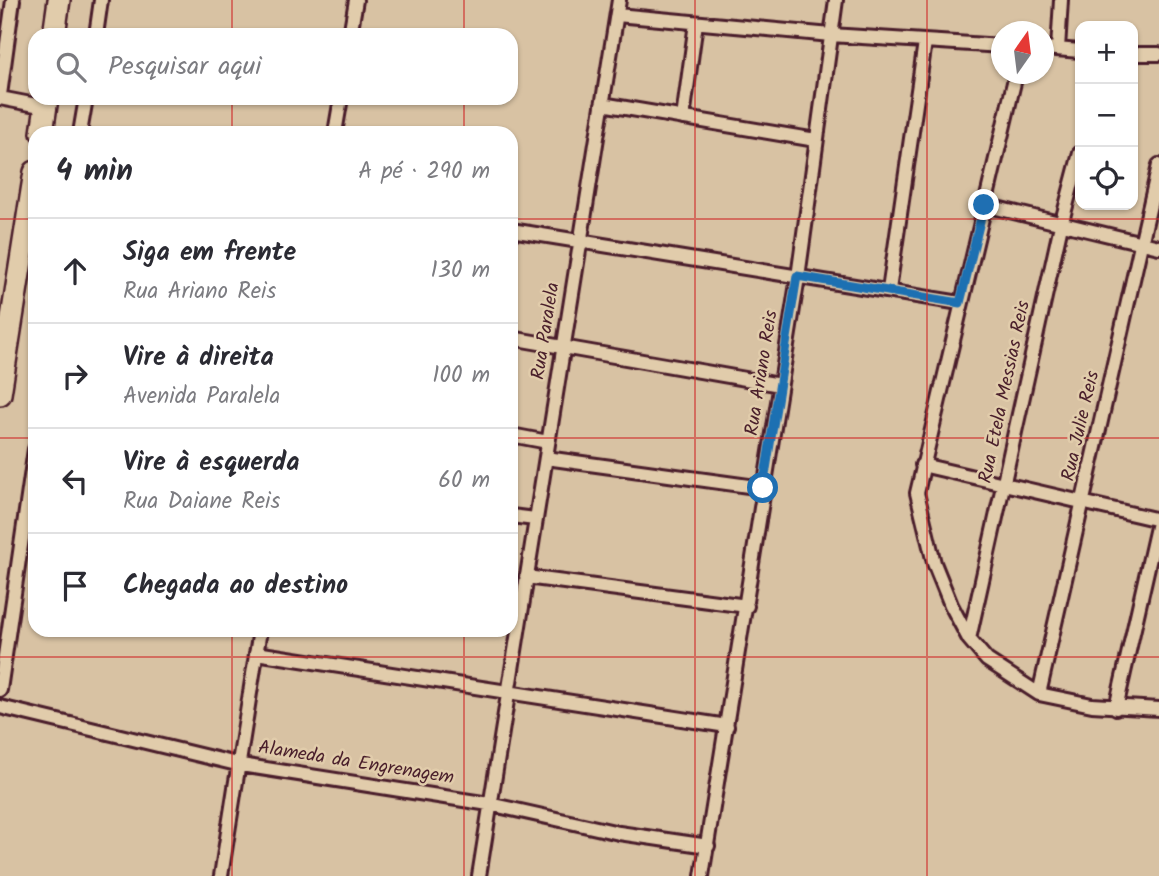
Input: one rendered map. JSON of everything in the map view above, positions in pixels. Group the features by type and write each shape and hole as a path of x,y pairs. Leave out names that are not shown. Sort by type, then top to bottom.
{"highway":[{"path":"55,28 59,0"},
{"path":"42,126 46,105"},
{"path":"0,394 3,344 28,210"}],"street":[{"path":"13,0 0,97 28,101"},
{"path":"97,28 101,0"},
{"path":"351,28 356,0"},
{"name":"Rua Paralela","path":"518,596 526,577 620,0"},
{"name":"Rua Ariano Reis","path":"702,876 747,606 836,0"},
{"path":"1058,49 1061,0"},
{"path":"617,15 831,35 991,45"},
{"path":"683,118 696,23"},
{"path":"889,290 925,41"},
{"path":"1054,49 1075,51"},
{"path":"1138,54 1159,54"},
{"path":"1014,84 917,494 934,564 969,639 987,660 1039,694 1116,708 1159,709"},
{"path":"602,104 816,140"},
{"path":"81,126 85,105"},
{"path":"336,126 340,105"},
{"name":"Rua Julie Reis","path":"1039,694 1159,165"},
{"name":"Rua Etela Messias Reis","path":"969,639 1075,172"},
{"path":"984,205 1159,247"},
{"path":"518,231 960,303"},
{"path":"518,339 780,385"},
{"path":"518,436 548,442"},
{"path":"546,458 763,488"},
{"path":"922,465 1083,504 1159,519 1116,708"},
{"path":"518,517 535,519"},
{"path":"0,690 15,589 28,530"},
{"path":"526,577 747,606"},
{"path":"0,587 15,589"},
{"path":"221,876 241,765 259,637"},
{"name":"Rua Paralela","path":"479,876 508,691 513,637"},
{"path":"256,653 727,726"},
{"name":"Alameda da Engrenagem","path":"0,707 241,765 489,804 619,833 708,846"}],"route":[{"path":"763,488 797,276 960,303 984,205"}]}
